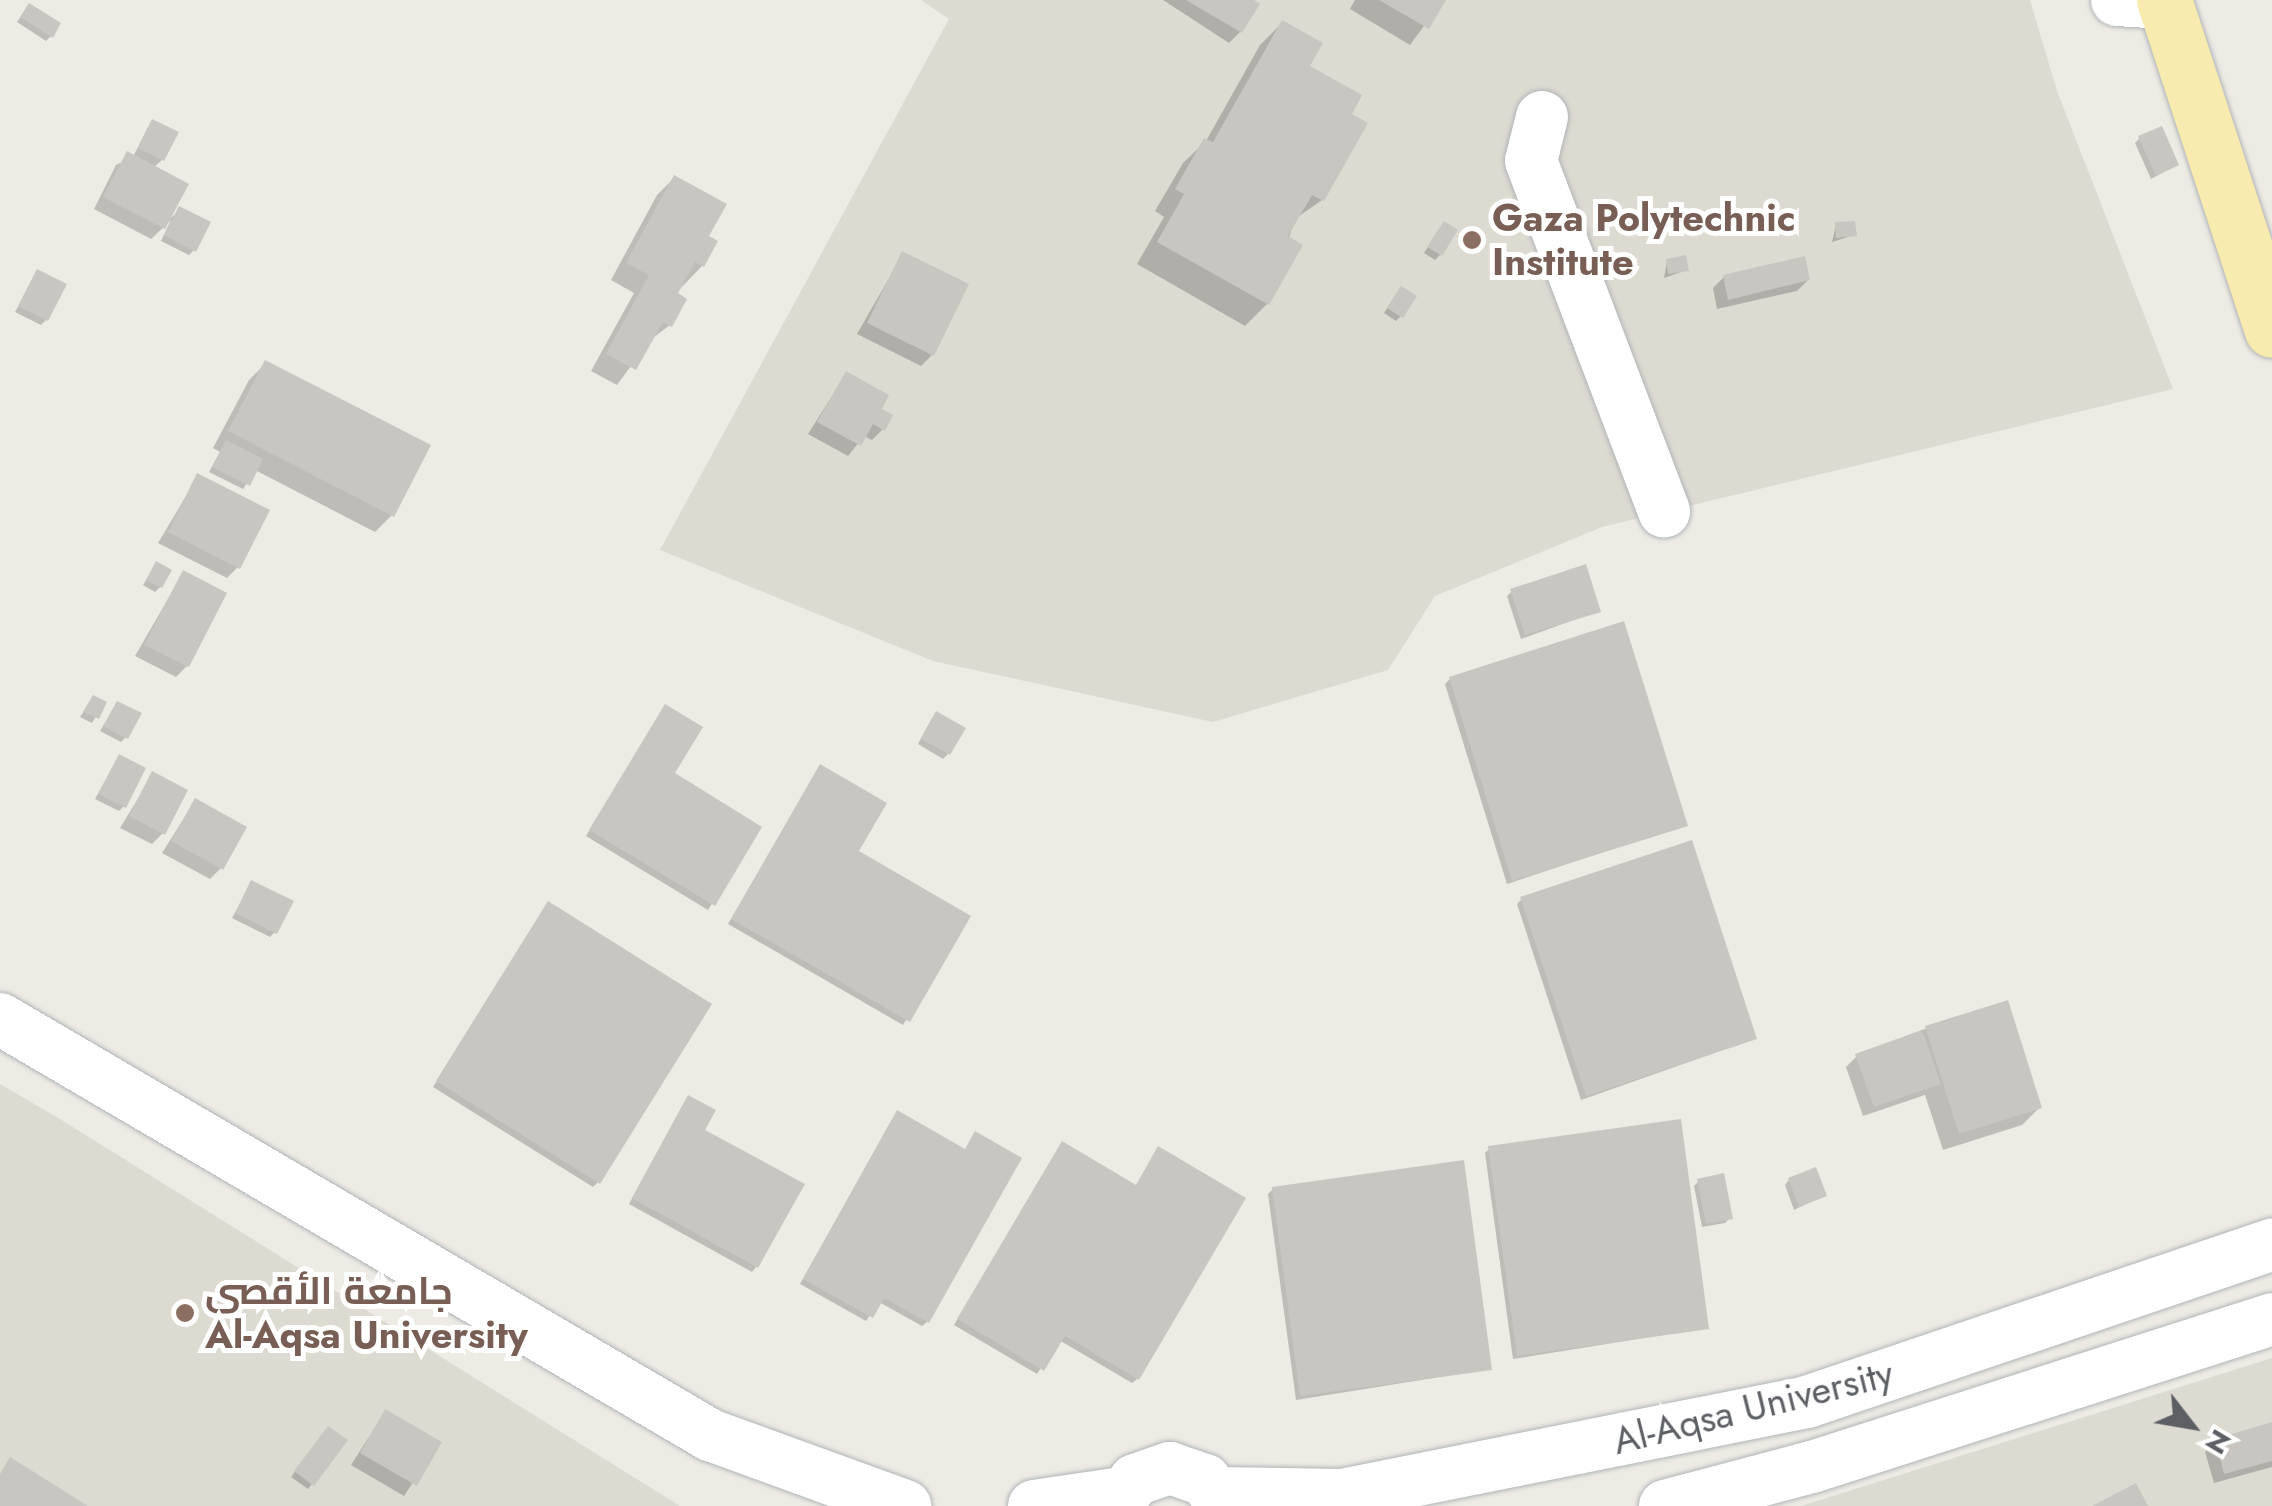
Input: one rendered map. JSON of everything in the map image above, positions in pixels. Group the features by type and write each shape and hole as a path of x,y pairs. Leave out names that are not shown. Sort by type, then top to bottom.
{"main road":[{"path":"2148,1 2272,330"}],"lane":[{"path":"1542,117 1531,160 1664,512"},
{"path":"0,1019 710,1434 905,1506"},
{"name":"Al-Aqsa University","path":"1221,1500 1342,1494 1807,1402 2272,1245"},
{"name":"Al-Aqsa University","path":"1665,1506 1812,1468 2272,1318"},
{"path":"1034,1506 1119,1500 1152,1471 1170,1468 1205,1480 1221,1500"}],"shaded area":[{"name":"Gaza Polytechnic Institute","path":"921,0 2030,0 2057,91 2173,389 1602,527 1435,596 1388,670 1213,722 933,661 660,550 949,19"},
{"name":"جامعة الأقصى Al-Aqsa University","path":"0,1084 60,1119 680,1506 0,1506"},
{"path":"2272,1358 2272,1506 1801,1506"}],"building":[{"path":"1186,0 1254,0 1260,4 1242,33"},
{"path":"1379,0 1446,0 1429,29"},
{"path":"29,3 61,23 53,38 20,17"},
{"path":"1282,20 1323,43 1310,66 1362,95 1352,114 1368,123 1324,201 1312,195 1288,236 1303,245 1269,305 1157,242 1184,194 1175,189 1204,138 1213,142"},
{"path":"152,119 179,132 164,161 138,148"},
{"path":"2162,126 2179,165 2156,176 2138,136"},
{"path":"127,151 189,184 165,229 103,197"},
{"path":"674,175 727,204 709,236 718,241 704,267 695,262 678,293 687,299 672,327 663,322 636,370 606,354 649,275 626,263"},
{"path":"179,206 211,222 196,252 164,235"},
{"path":"1444,221 1458,230 1442,256 1427,247"},
{"path":"1855,221 1857,236 1836,238 1835,222"},
{"path":"902,251 969,284 934,356 867,323"},
{"path":"1686,255 1689,271 1668,274 1666,259"},
{"path":"1805,256 1810,280 1728,300 1723,275"},
{"path":"37,269 67,284 48,321 18,306"},
{"path":"1401,286 1417,296 1403,318 1387,308"},
{"path":"265,360 431,445 394,517 228,431"},
{"path":"846,371 889,395 882,409 893,415 885,431 873,424 861,446 817,422"},
{"path":"226,440 263,459 250,486 212,467"},
{"path":"197,473 270,510 240,569 168,532"},
{"path":"156,561 172,570 162,588 146,580"},
{"path":"1586,564 1601,612 1525,635 1510,589"},
{"path":"183,570 227,593 189,667 144,645"},
{"path":"1624,621 1688,826 1512,881 1449,677"},
{"path":"93,695 107,702 99,719 83,712"},
{"path":"117,701 142,713 128,739 103,726"},
{"path":"665,704 703,727 675,773 762,827 715,906 589,830"},
{"path":"936,711 966,728 950,755 921,739"},
{"path":"119,754 146,768 126,808 98,794"},
{"path":"820,764 887,803 859,851 971,916 910,1022 731,919"},
{"path":"152,771 188,790 165,835 129,816"},
{"path":"195,798 247,827 223,870 171,841"},
{"path":"1692,840 1757,1039 1586,1096 1520,897"},
{"path":"251,880 294,901 277,934 235,913"},
{"path":"548,901 712,1004 600,1184 436,1081"},
{"path":"2008,1000 2042,1108 1959,1134 1925,1026"},
{"path":"1922,1030 1941,1084 1874,1107 1855,1054"},
{"path":"688,1095 716,1110 705,1130 805,1184 758,1268 632,1198"},
{"path":"897,1110 965,1149 975,1131 1022,1158 929,1323 884,1298 873,1318 803,1279"},
{"path":"1681,1119 1709,1329 1517,1356 1488,1146"},
{"path":"1062,1141 1136,1185 1158,1146 1246,1198 1139,1380 1065,1336 1044,1371 957,1319"},
{"path":"1464,1160 1492,1370 1300,1396 1272,1187"},
{"path":"1816,1167 1827,1196 1799,1207 1788,1178"},
{"path":"1724,1173 1733,1219 1706,1224 1697,1179"},
{"path":"385,1409 442,1442 417,1486 360,1453"},
{"path":"2272,1422 2272,1461 2224,1474 2215,1439"},
{"path":"328,1426 348,1440 314,1486 294,1471"},
{"path":"10,1457 88,1506 0,1506 0,1474"},
{"path":"2136,1483 2148,1506 2092,1506"}],"place":[{"name":"Gaza Polytechnic Institute","path":"1472,240"},
{"name":"جامعة الأقصى Al-Aqsa University","path":"185,1313"}]}
